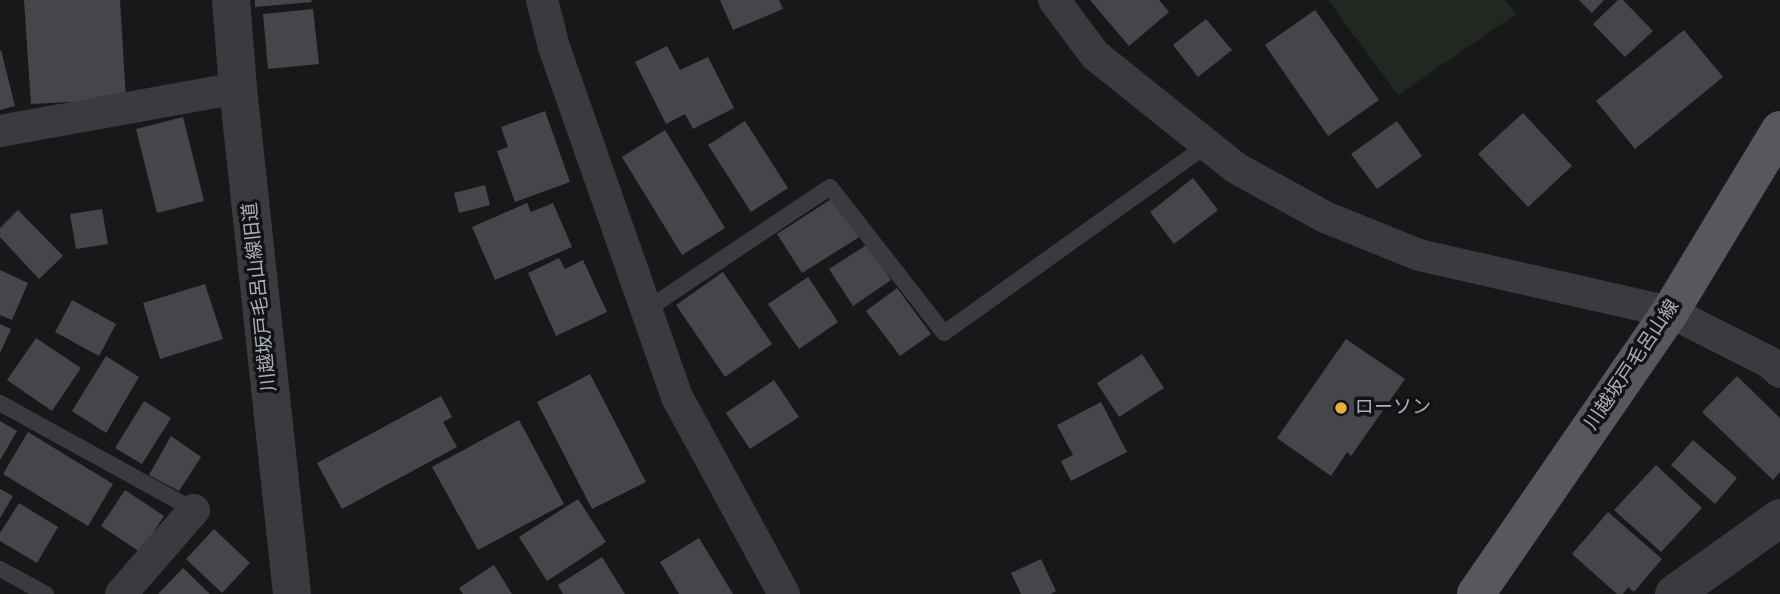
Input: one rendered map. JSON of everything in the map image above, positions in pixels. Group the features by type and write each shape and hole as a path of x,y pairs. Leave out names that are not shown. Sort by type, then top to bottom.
{"main road":[{"name":"川越坂戸毛呂山線","path":"1476,594 1670,312 1780,130"}],"street":[{"name":"川越坂戸毛呂山線旧道","path":"230,0 292,594"},
{"path":"542,0 554,47 677,397 784,594"},
{"path":"1054,0 1095,55 1207,145 1236,168 1325,217 1419,254 1670,312 1769,362 1780,372"},
{"path":"0,131 238,88"},
{"path":"121,594 194,510"},
{"path":"1674,594 1780,518"}],"lane":[{"path":"646,310 830,187 944,333 1207,145"},
{"path":"0,403 194,510"},
{"path":"0,569 46,594"}],"shaded area":[{"path":"1328,0 1505,0 1516,14 1398,95"}],"building":[{"path":"24,0 120,0 126,99 31,104"},
{"path":"255,0 311,0 312,2 255,7"},
{"path":"720,0 779,0 783,9 733,30"},
{"path":"1090,0 1159,0 1169,12 1129,46"},
{"path":"1579,0 1604,0 1592,13"},
{"path":"1618,0 1623,0 1653,31 1625,57 1593,24"},
{"path":"313,9 319,64 268,69 263,14"},
{"path":"1315,10 1379,100 1328,136 1265,45"},
{"path":"1206,19 1232,50 1198,77 1173,45"},
{"path":"1684,30 1723,77 1635,149 1596,101"},
{"path":"667,46 680,70 708,57 734,108 693,129 685,114 666,124 635,62"},
{"path":"0,51 15,106 0,110"},
{"path":"545,111 570,182 515,202 497,151 508,147 501,127"},
{"path":"1523,113 1572,166 1528,207 1478,154"},
{"path":"183,117 204,201 157,213 136,129"},
{"path":"745,121 788,188 751,212 708,145"},
{"path":"1397,121 1422,156 1377,189 1351,154"},
{"path":"665,130 725,228 682,255 622,157"},
{"path":"1193,178 1218,210 1174,244 1150,212"},
{"path":"485,185 490,205 459,213 454,193"},
{"path":"836,196 861,236 802,273 777,234"},
{"path":"527,203 531,212 553,203 572,247 495,280 472,227"},
{"path":"102,209 108,244 76,249 70,214"},
{"path":"18,210 63,256 39,279 0,237 0,228"},
{"path":"868,244 891,280 853,306 829,269"},
{"path":"559,258 565,269 583,260 607,312 556,336 528,273"},
{"path":"0,270 28,283 12,320 0,315"},
{"path":"723,272 772,344 725,377 676,305"},
{"path":"808,277 838,322 799,349 768,304"},
{"path":"205,284 223,339 160,359 143,303"},
{"path":"897,288 931,334 900,356 866,311"},
{"path":"72,300 116,324 99,356 55,332"},
{"path":"0,324 11,329 0,353"},
{"path":"36,338 81,368 52,411 7,380"},
{"name":"ローソン","path":"1346,339 1405,379 1351,456 1347,452 1331,476 1277,438"},
{"path":"1142,354 1164,388 1119,417 1097,383"},
{"path":"106,356 139,377 106,433 72,411"},
{"path":"590,374 646,482 592,509 537,402"},
{"path":"1737,376 1780,418 1780,472 1773,480 1702,412"},
{"path":"774,380 799,417 750,449 726,413"},
{"path":"441,396 452,417 443,422 457,447 342,509 317,463"},
{"path":"144,401 171,418 142,464 115,448"},
{"path":"1101,402 1127,452 1071,481 1061,461 1073,455 1057,425"},
{"path":"519,420 564,504 478,550 432,467"},
{"path":"0,421 17,431 0,460"},
{"path":"28,432 113,484 88,526 3,474"},
{"path":"171,436 201,457 179,491 149,475"},
{"path":"1693,440 1737,478 1715,504 1671,465"},
{"path":"1656,465 1702,508 1661,552 1614,510"},
{"path":"0,489 13,496 0,518"},
{"path":"125,490 164,516 140,552 101,526"},
{"path":"578,499 606,542 547,581 519,537"},
{"path":"19,503 58,527 37,563 0,541 0,533"},
{"path":"1608,512 1662,559 1634,592 1628,587 1623,594 1617,594 1572,554"},
{"path":"214,529 250,563 222,593 186,559"},
{"path":"699,538 733,594 679,594 660,562"},
{"path":"602,557 625,594 563,594 558,585"},
{"path":"1041,559 1056,591 1050,594 1021,594 1011,573"},
{"path":"494,565 512,594 463,594 459,588"},
{"path":"183,568 210,594 158,594"}],"place":[{"name":"ローソン","path":"1341,408"}]}
